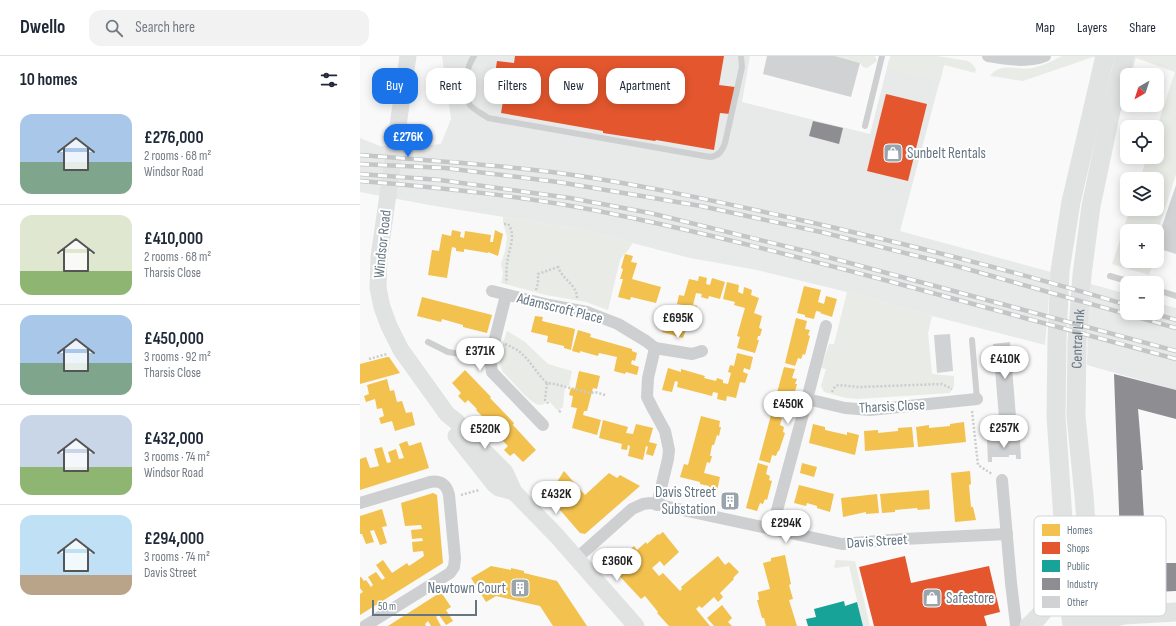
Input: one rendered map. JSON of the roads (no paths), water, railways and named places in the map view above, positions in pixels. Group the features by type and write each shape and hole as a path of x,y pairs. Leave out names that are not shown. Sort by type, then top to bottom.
{"main road":[{"name":"Central Link","path":"1062,516 1056,416 1060,271 1071,202 1105,56"},
{"name":"Central Link","path":"1085,516 1076,416 1077,342 1082,275 1091,206 1111,111 1125,56"},
{"path":"1166,613 1176,612"},
{"path":"1023,625 1038,616"},
{"name":"Central Link","path":"1071,616 1072,626"},
{"path":"1089,624 1120,616"}],"street":[{"name":"Windsor Road","path":"408,56 379,257 378,288 382,307 393,335 401,350 447,414 457,422 505,472 514,492 576,558 636,626"},
{"path":"988,56 1030,60 1045,56"},
{"name":"Adamscroft Place","path":"490,359 506,290"},
{"name":"Adamscroft Place","path":"492,291 506,290 548,306 587,312 618,324 655,348 692,354 702,351"},
{"path":"772,529 808,399 826,326"},
{"path":"655,348 648,378 647,397 665,432 669,450 657,505"},
{"path":"490,359 492,372 543,425"},
{"name":"Tharsis Close","path":"808,399 845,408 870,410 971,400"},
{"path":"1002,480 1011,583 1023,625"},
{"path":"360,503 430,482 437,481 445,486 449,496 455,564 450,573 365,626"},
{"name":"Davis Street","path":"576,558 632,509 643,504 657,505 842,544 1007,534"}],"lane":[{"path":"474,56 471,60 466,76 466,96 470,105 488,118 710,157 715,157 720,154 725,143 742,67 741,56"},
{"path":"865,126 882,56"},
{"path":"1110,276 1120,279"},
{"path":"1164,292 1176,296"},
{"path":"971,400 972,340"},
{"path":"428,342 448,352 490,359"}],"railway":[{"path":"360,155 480,164 613,181 796,219 921,248 1120,303"},
{"path":"360,164 445,168 558,182 701,206 821,232 953,265 1176,328"},
{"path":"360,174 440,180 570,198 650,213 809,252 1176,351"},
{"path":"360,181 522,198 652,222 824,264 1176,359"},
{"path":"1164,316 1176,320"}],"place":[{"name":"Sunbelt Rentals","path":"893,153"},
{"name":"Davis Street Substation","path":"730,501"},
{"name":"Newtown Court","path":"520,588"},
{"name":"Safestore","path":"932,598"}]}
